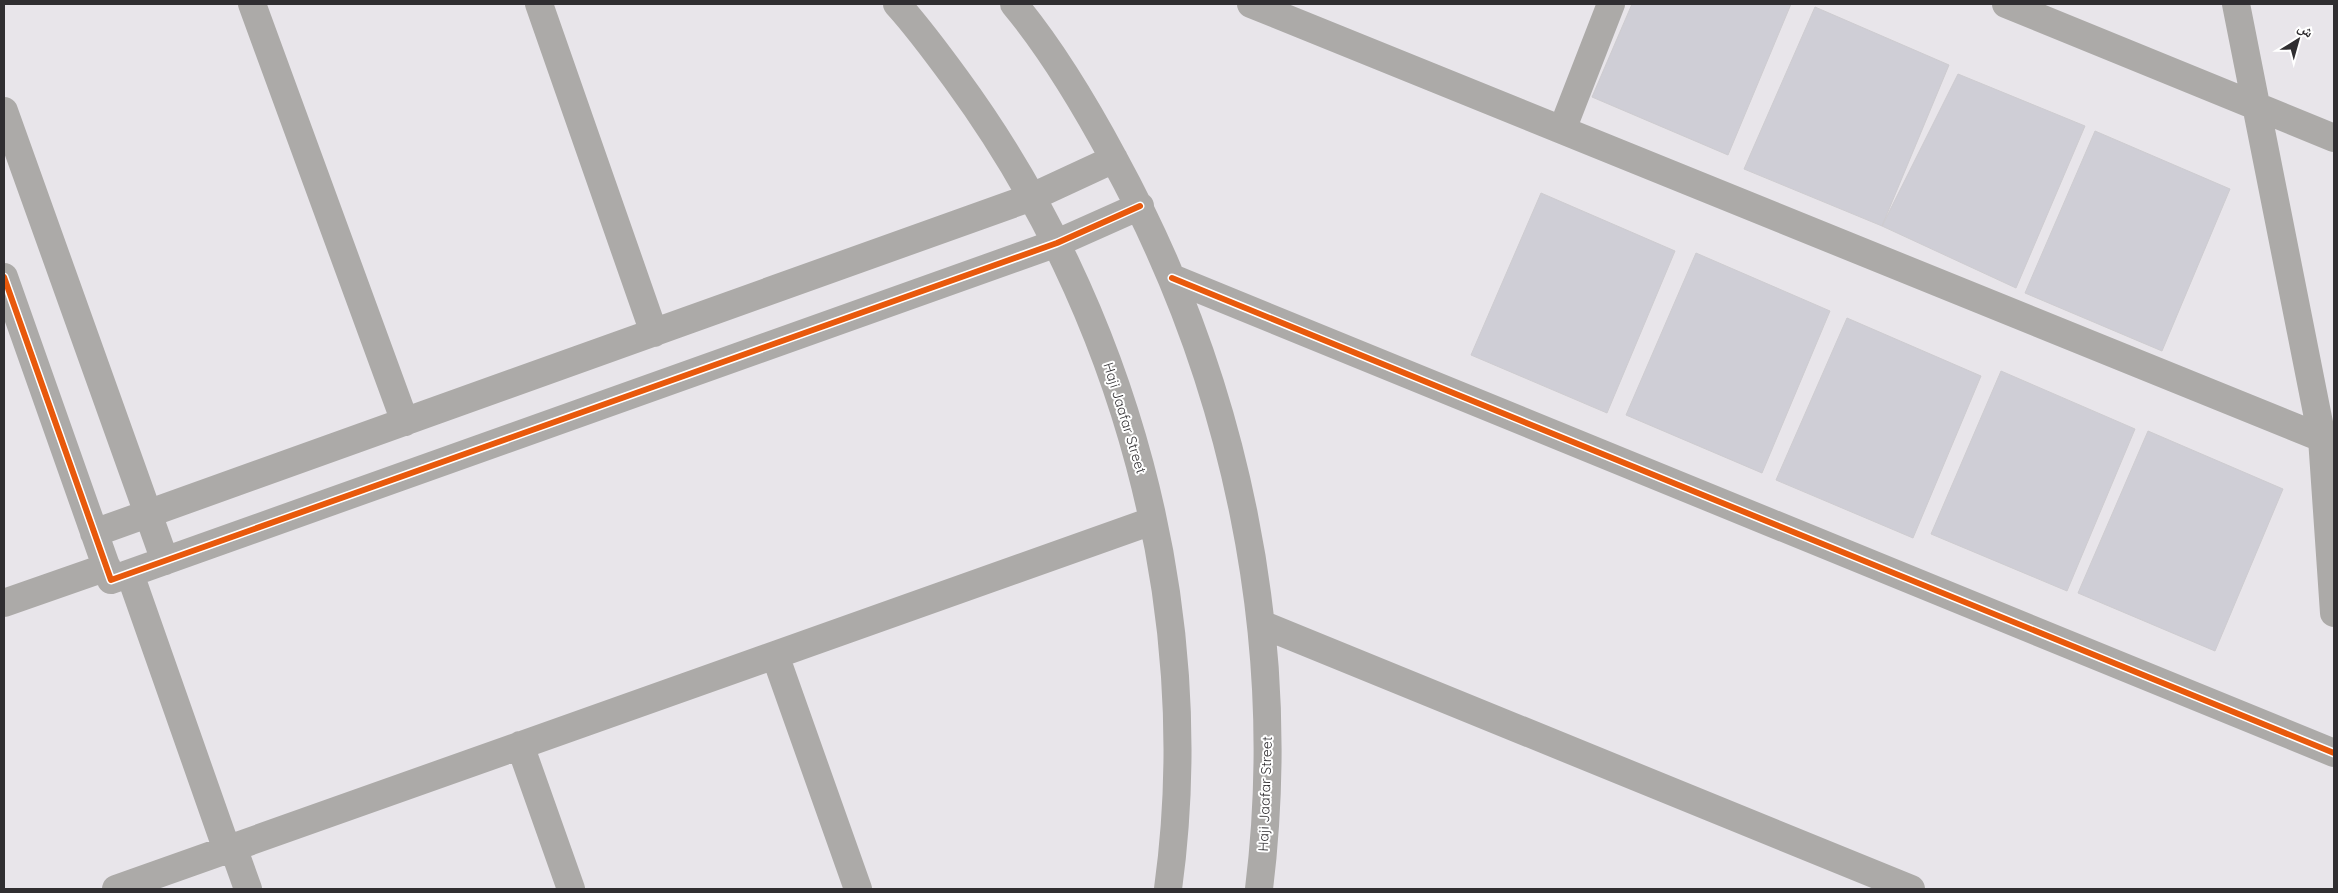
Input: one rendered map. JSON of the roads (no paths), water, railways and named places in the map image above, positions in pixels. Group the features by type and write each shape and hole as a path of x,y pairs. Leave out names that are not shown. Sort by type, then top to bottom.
{"street":[{"path":"252,4 405,422"},
{"path":"539,4 654,333"},
{"name":"Haji Jaafar Street","path":"896,4 914,22 988,123 1057,243 1102,345 1140,464 1166,588 1177,715 1174,841 1168,889"},
{"name":"Haji Jaafar Street","path":"1014,4 1087,109 1140,206 1185,307 1220,412 1246,520 1260,624 1268,739 1264,850 1259,889"},
{"path":"1251,4 2328,440"},
{"path":"1562,130 1611,4"},
{"path":"2006,4 2334,138"},
{"path":"2236,4 2328,440 2334,613"},
{"path":"4,111 165,561"},
{"path":"94,533 1032,197 1114,159"},
{"path":"4,603 118,570 165,561 1057,243 1140,206"},
{"path":"4,277 94,533 118,570 230,849 248,889"},
{"path":"1172,278 2334,753"},
{"path":"116,889 1152,521"},
{"path":"1260,624 1912,889"},
{"path":"775,655 858,889"},
{"path":"520,745 571,889"}]}
